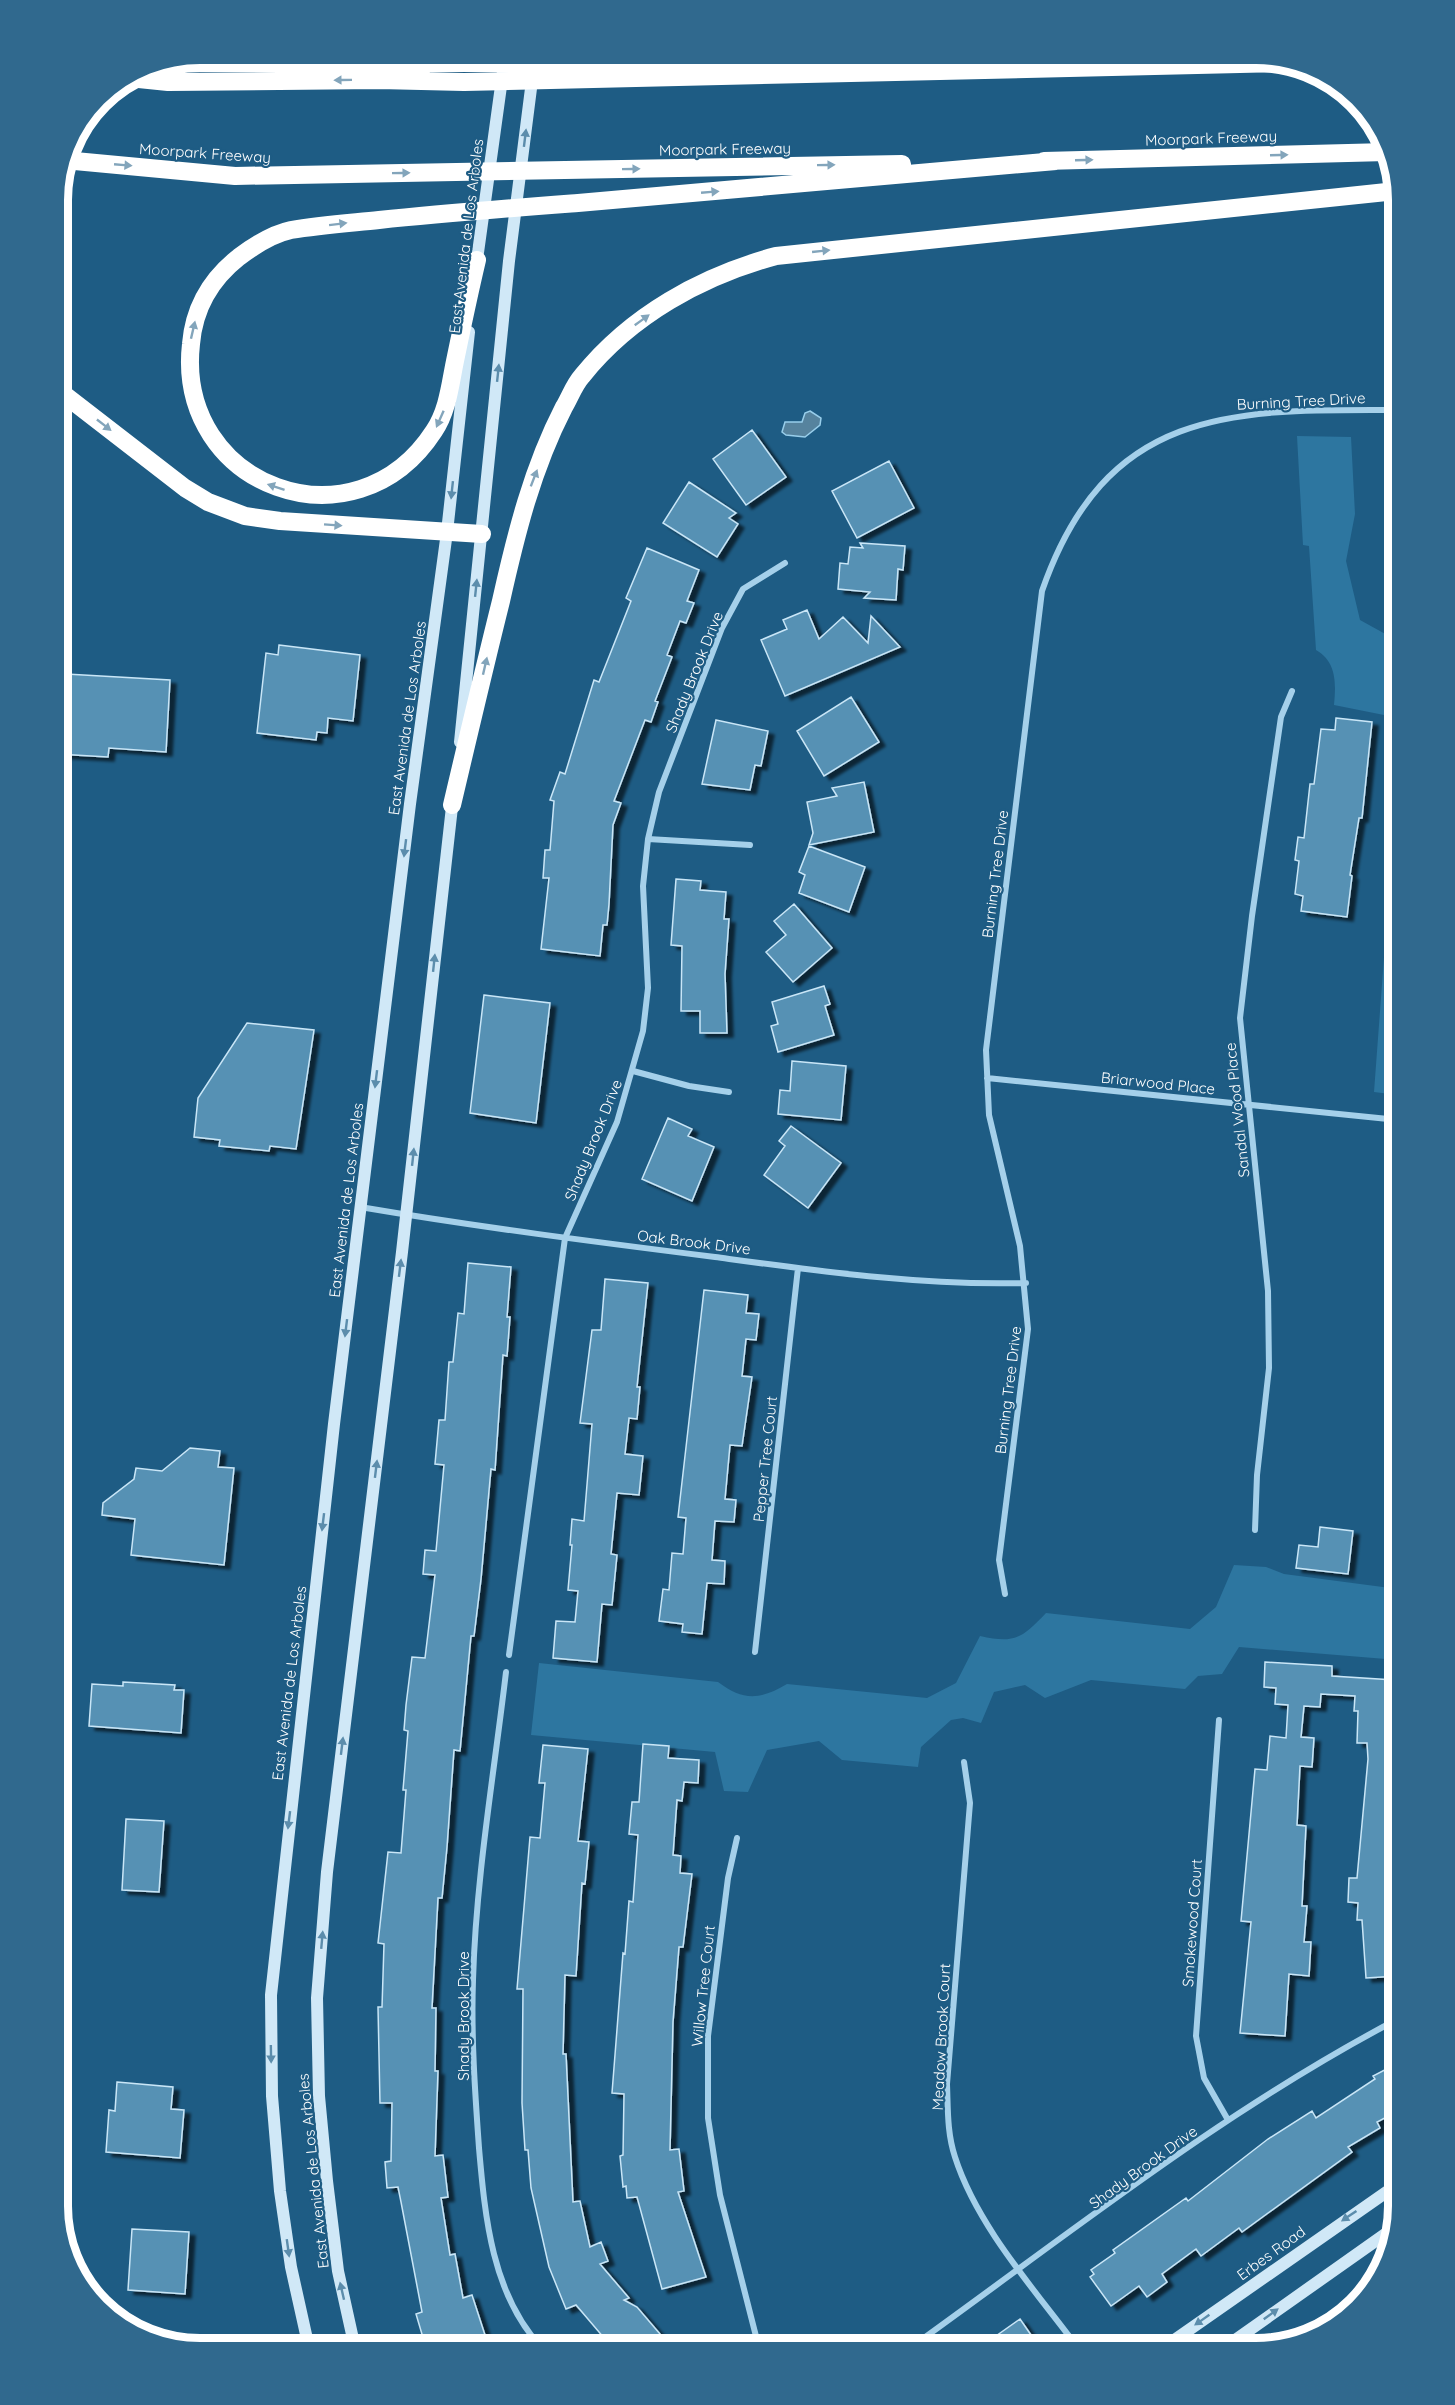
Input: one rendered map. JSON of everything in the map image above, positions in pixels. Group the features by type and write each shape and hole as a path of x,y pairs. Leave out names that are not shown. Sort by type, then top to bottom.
{"highway":[{"path":"379,80 414,68"},
{"path":"145,80 168,82 379,80 464,82 1076,68"},
{"name":"Moorpark Freeway","path":"74,161 235,176 1378,152"},
{"path":"477,260 442,416 419,450 384,478 354,490 325,496 280,489 245,471 210,433 192,395 189,376 191,339 203,298 224,270 251,247 271,236 292,230 448,212 568,204 1056,160"},
{"path":"452,805 524,504 546,446 580,378 622,335 660,307 701,282 737,267 776,256 1387,192"},
{"path":"68,398 185,488 208,502 245,516 280,521 482,534"}],"main road":[{"name":"East Avenida de Los Arboles","path":"307,2337 291,2267 280,2191 272,2096 271,1995 360,1207 447,532 477,260 504,68"},
{"name":"East Avenida de Los Arboles","path":"353,2337 338,2271 327,2181 319,2096 317,1998 328,1861 406,1215 482,534 509,261 534,68"},
{"name":"Erbes Road","path":"1177,2338 1388,2191"},
{"path":"1238,2338 1384,2234"}],"street":[{"name":"Burning Tree Drive","path":"1005,1594 999,1560 1028,1329 1026,1283 1020,1246 989,1115 986,1050 1042,591 1056,550 1077,512 1104,481 1138,453 1194,425 1252,413 1388,410"},
{"name":"Shady Brook Drive","path":"509,1655 565,1238 617,1122 633,1071 642,1031 648,988 643,886 648,839 660,792 722,628 743,589 785,563"},
{"name":"Sandal Wood Place","path":"1256,1530 1257,1475 1269,1368 1268,1291 1240,1017 1281,717 1292,691"},
{"path":"648,839 750,845"},
{"path":"633,1071 689,1086 729,1092"},
{"name":"Briarwood Place","path":"987,1078 1388,1119"},
{"name":"Oak Brook Drive","path":"360,1207 565,1238 798,1268 963,1285 1026,1283"},
{"name":"Pepper Tree Court","path":"755,1652 798,1268"},
{"name":"Shady Brook Drive","path":"506,1672 479,1897 473,1978 472,2063 482,2187 491,2242 501,2277 516,2311 535,2337"},
{"name":"Smokewood Court","path":"1219,1720 1196,2036 1204,2078 1228,2120"},
{"name":"Meadow Brook Court","path":"964,1762 970,1803 947,2084 948,2124 954,2156 968,2191 1020,2269 1071,2338"},
{"name":"Willow Tree Court","path":"737,1838 728,1878 708,2036 708,2118 720,2195 756,2338"},
{"name":"Shady Brook Drive","path":"924,2338 1228,2120 1339,2050 1388,2024"}],"shaded area":[{"path":"810,411 821,418 820,425 805,437 786,435 782,432 785,422 802,422 805,413"},
{"path":"1297,436 1351,437 1355,514 1346,561 1360,620 1388,635 1388,716 1334,705 1334,674 1328,661 1316,650 1309,546 1303,545"},
{"path":"1388,903 1388,1094 1374,1092"},
{"path":"1234,1565 1266,1567 1284,1574 1388,1588 1388,1659 1239,1647 1222,1674 1198,1676 1185,1689 1091,1680 1045,1698 1025,1685 994,1692 981,1723 963,1718 951,1720 921,1747 918,1767 842,1760 819,1741 767,1750 748,1792 724,1791 715,1752 531,1735 539,1663 718,1682 736,1693 752,1696 768,1693 787,1684 927,1698 956,1683 980,1636 1002,1639 1017,1637 1046,1613 1190,1629 1216,1607"}],"building":[{"path":"752,430 786,477 746,505 713,459"},
{"path":"889,461 914,508 857,538 832,491"},
{"path":"689,482 736,513 729,518 738,524 717,557 663,523"},
{"path":"860,543 905,546 903,570 898,569 896,600 864,598 870,592 838,589 840,563 848,564 850,547 863,548"},
{"path":"647,548 699,570 687,601 694,603 686,623 680,621 667,655 672,657 655,701 658,702 651,722 645,720 614,801 621,803 613,825 607,925 603,925 600,956 541,949 549,878 543,878 545,850 550,850 554,801 550,800 560,772 565,774 594,680 599,682 631,601 626,598"},
{"path":"807,610 819,639 843,617 868,643 871,616 900,647 785,696 761,640 787,629 783,620"},
{"path":"279,645 360,655 353,721 328,718 327,733 317,732 316,740 257,733 266,653 278,655"},
{"path":"68,674 170,680 166,752 109,748 108,757 68,755"},
{"path":"851,697 879,742 824,776 797,731"},
{"path":"1336,718 1372,722 1362,818 1359,818 1350,875 1352,876 1347,917 1301,911 1303,896 1295,894 1299,861 1295,860 1298,837 1304,838 1310,784 1314,784 1321,729 1335,730"},
{"path":"716,720 768,731 761,766 755,765 750,790 702,784"},
{"path":"864,782 874,832 809,845 813,833 807,802 837,796 832,788"},
{"path":"809,846 865,867 849,912 799,893 805,875 799,872"},
{"path":"676,879 701,881 700,890 726,892 724,919 729,919 725,974 727,1033 700,1033 700,1011 681,1011 682,946 671,945"},
{"path":"794,904 832,948 793,982 766,952 786,935 774,921"},
{"path":"824,986 830,1004 825,1006 834,1035 778,1052 771,1026 778,1024 772,1002"},
{"path":"484,995 550,1003 536,1123 470,1113"},
{"path":"247,1023 314,1030 296,1149 270,1146 269,1151 219,1146 220,1140 194,1137 198,1098"},
{"path":"792,1061 846,1066 841,1120 778,1114 780,1090 790,1091"},
{"path":"668,1118 692,1129 688,1136 714,1147 692,1201 642,1179"},
{"path":"791,1126 841,1163 808,1208 764,1175 785,1146 779,1141"},
{"path":"468,1263 511,1267 507,1356 503,1355 495,1470 491,1469 481,1579 474,1636 471,1636 460,1751 454,1750 442,1898 438,1898 432,2008 436,2008 435,2071 438,2071 435,2156 443,2155 448,2197 441,2198 450,2255 455,2254 463,2298 472,2295 485,2335 479,2337 423,2337 416,2314 422,2312 398,2187 387,2188 385,2162 391,2161 392,2103 380,2103 378,2007 382,2007 384,1944 378,1943 388,1852 401,1853 408,1731 404,1730 406,1705 412,1657 425,1658 435,1575 423,1574 425,1550 436,1551 444,1465 435,1464 439,1420 445,1420 449,1362 453,1362 458,1313 464,1314"},
{"path":"605,1279 648,1283 637,1387 640,1387 637,1419 629,1418 625,1454 643,1456 639,1495 617,1493 611,1554 617,1555 612,1605 602,1604 597,1662 553,1658 556,1621 575,1622 578,1591 568,1590 572,1519 584,1521 592,1424 580,1423 592,1330 601,1330"},
{"path":"704,1290 748,1295 746,1313 759,1314 756,1340 746,1339 742,1376 752,1377 742,1446 730,1445 725,1499 736,1500 734,1522 715,1521 712,1560 725,1561 724,1584 707,1583 702,1634 682,1632 683,1624 659,1621 663,1589 669,1590 672,1553 683,1554 686,1518 678,1517"},
{"path":"190,1448 220,1451 218,1467 234,1468 224,1565 131,1555 135,1519 102,1515 103,1503 134,1479 136,1468 162,1471"},
{"path":"1320,1527 1353,1531 1348,1574 1296,1568 1299,1545 1318,1547"},
{"path":"1265,1662 1332,1666 1332,1676 1388,1680 1388,1977 1366,1978 1362,1920 1357,1920 1358,1903 1348,1902 1349,1878 1357,1878 1368,1759 1367,1743 1357,1743 1358,1711 1354,1711 1355,1696 1321,1694 1320,1707 1304,1706 1301,1737 1314,1738 1312,1767 1300,1766 1297,1825 1306,1826 1302,1906 1307,1906 1304,1942 1311,1942 1309,1976 1289,1974 1285,2036 1240,2033 1251,1922 1241,1921 1255,1769 1267,1770 1270,1736 1286,1738 1288,1705 1275,1704 1276,1688 1264,1687"},
{"path":"123,1682 175,1685 174,1690 184,1690 181,1733 89,1726 92,1684 123,1686"},
{"path":"643,1744 669,1746 668,1758 699,1760 698,1783 684,1782 682,1801 677,1800 673,1855 681,1856 680,1873 692,1874 683,1947 679,1947 673,2022 670,2150 679,2149 684,2191 678,2192 706,2277 662,2289 637,2197 627,2198 626,2186 623,2187 620,2156 623,2155 624,2094 612,2093 623,1953 625,1954 629,1901 633,1902 638,1835 629,1834 632,1802 639,1802"},
{"path":"543,1745 588,1749 578,1841 589,1842 585,1884 582,1883 576,1976 565,1975 563,2054 566,2054 573,2202 580,2201 590,2247 601,2242 608,2261 600,2264 629,2298 624,2300 637,2307 663,2337 604,2337 576,2305 566,2309 549,2267 531,2188 528,2150 525,2150 522,2103 523,1989 517,1989 530,1837 540,1838 545,1783 539,1783"},
{"path":"126,1819 164,1821 159,1892 122,1890"},
{"path":"1388,2068 1388,2116 1377,2122 1380,2128 1348,2147 1352,2152 1242,2232 1239,2228 1201,2256 1196,2249 1162,2274 1167,2282 1147,2297 1139,2286 1111,2306 1090,2277 1094,2274 1091,2270 1115,2253 1113,2250 1186,2198 1188,2201 1268,2139 1312,2111 1316,2118 1375,2079 1373,2076"},
{"path":"117,2082 173,2087 171,2109 184,2110 180,2158 106,2152 109,2110 115,2111"},
{"path":"132,2229 189,2232 185,2294 128,2290"},
{"path":"1020,2319 1033,2338 993,2338"}]}
